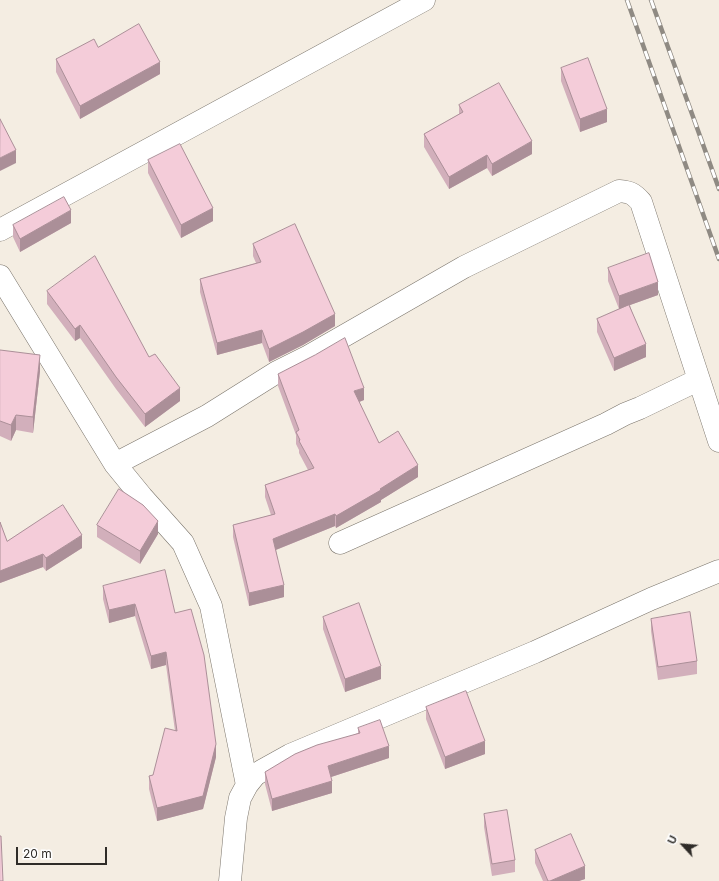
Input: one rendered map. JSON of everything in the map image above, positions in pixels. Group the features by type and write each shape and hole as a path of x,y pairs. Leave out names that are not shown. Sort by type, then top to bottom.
{"street":[{"path":"0,230 424,0"},
{"path":"115,464 207,416 278,372 309,356 464,267 619,191 627,191 632,193 641,202 698,380 719,440"},
{"path":"0,276 115,464 183,543 211,606 247,785"},
{"path":"340,543 606,424 698,380"},
{"path":"230,881 236,818 240,798 247,785 255,775 262,770 290,755 535,652 651,599 719,571"}],"building":[{"path":"139,24 160,62 80,106 56,59 94,39 98,47"},
{"path":"588,58 607,109 580,119 561,68"},
{"path":"499,83 532,141 492,164 487,155 449,177 424,134 463,112 459,105"},
{"path":"0,119 16,150 0,158"},
{"path":"180,144 213,208 181,225 148,160"},
{"path":"64,197 71,210 20,239 13,225"},
{"path":"295,224 335,314 269,349 262,330 217,343 200,279 261,262 253,244"},
{"path":"649,253 658,282 619,296 608,268"},
{"path":"95,256 149,357 155,354 180,388 145,414 116,377 80,325 75,329 47,291"},
{"path":"629,305 646,344 614,358 597,319"},
{"path":"345,338 364,388 354,391 379,443 398,431 418,465 380,489 381,490 336,516 335,514 273,539 284,585 249,593 233,525 275,514 265,485 314,468 299,441 300,440 296,432 299,430 278,374"},
{"path":"0,350 40,355 33,417 16,415 11,425 0,421"},
{"path":"119,489 143,505 158,521 140,551 97,525"},
{"path":"63,505 82,535 46,558 43,554 0,571 0,522 7,541"},
{"path":"165,570 175,613 191,609 204,655 216,744 203,796 157,808 149,776 153,775 165,728 177,731 166,652 151,656 135,604 109,610 103,586"},
{"path":"359,603 381,666 345,679 323,617"},
{"path":"690,612 697,661 658,667 651,619"},
{"path":"466,691 485,741 445,757 426,707"},
{"path":"380,720 389,746 328,766 332,781 272,799 265,772 295,754 317,745 360,733 358,728"},
{"path":"507,810 515,860 492,864 484,814"},
{"path":"571,834 585,866 548,881 535,850"},
{"path":"1,836 3,881 0,881"}],"railway":[{"path":"627,0 719,259"},
{"path":"651,0 719,189"}]}
